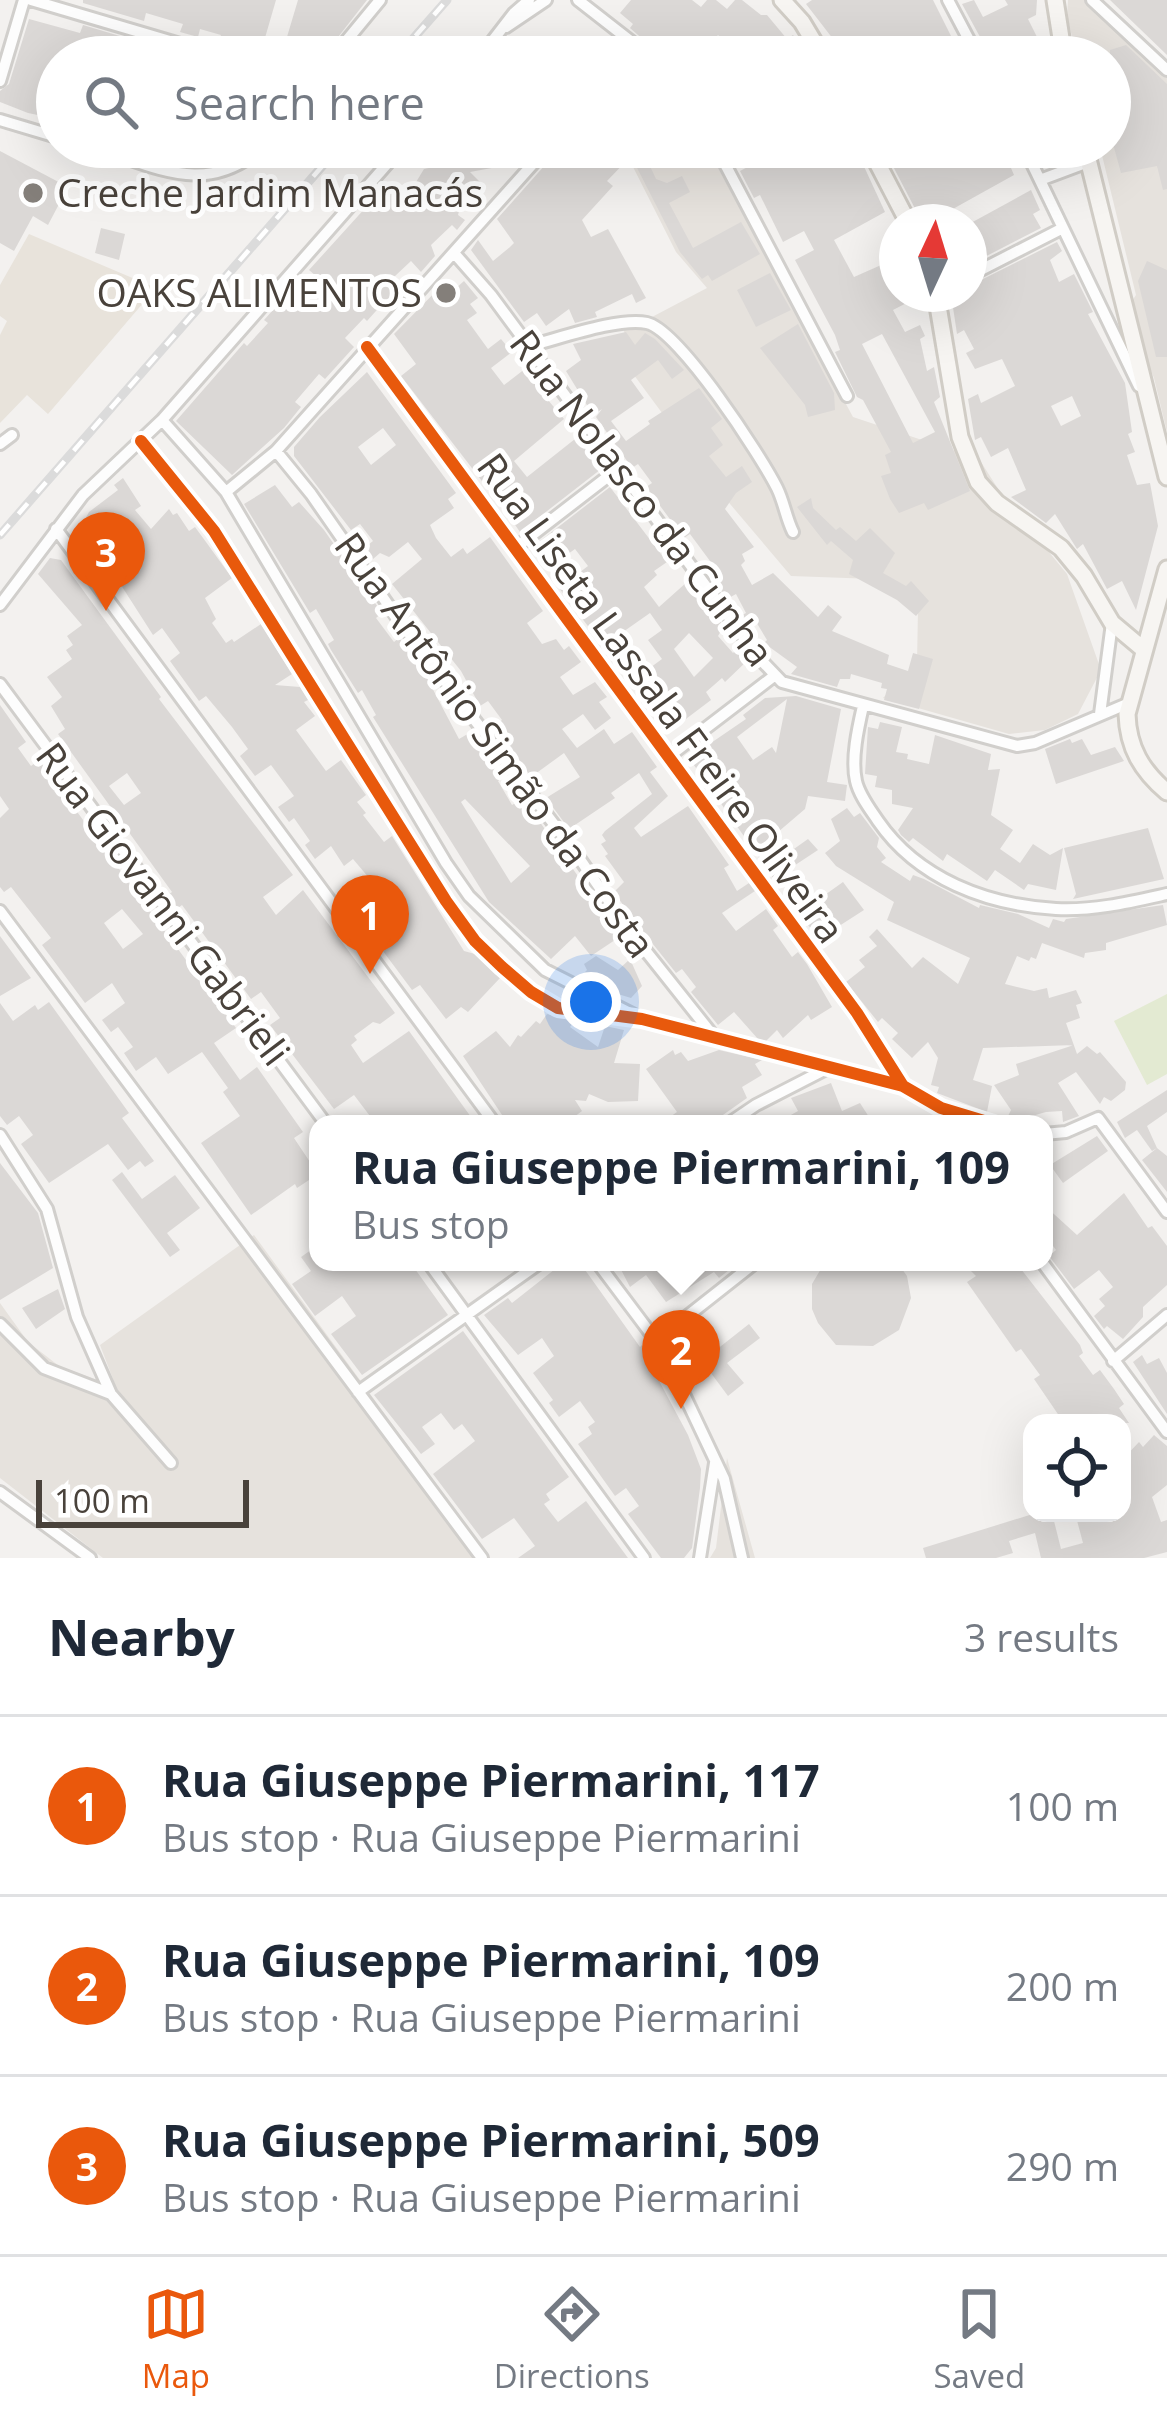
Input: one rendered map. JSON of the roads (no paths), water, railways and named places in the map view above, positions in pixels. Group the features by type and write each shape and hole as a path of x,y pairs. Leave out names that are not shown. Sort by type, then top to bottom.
{"street":[{"path":"0,81 28,0 152,36"},
{"path":"350,36 380,0"},
{"path":"498,36 529,0"},
{"path":"506,27 546,0"},
{"path":"578,0 624,36"},
{"path":"782,0 810,36"},
{"path":"948,0 967,36"},
{"path":"1055,0 1061,36"},
{"path":"1092,0 1131,36"},
{"path":"1131,36 1167,70"},
{"path":"0,120 36,131"},
{"path":"165,168 213,176 230,168"},
{"path":"0,605 83,495 162,420 384,168"},
{"path":"226,492 276,452 529,168"},
{"path":"727,168 847,396"},
{"path":"880,168 899,204"},
{"path":"1034,168 1152,416"},
{"path":"1040,180 1063,168"},
{"path":"1090,168 1167,477"},
{"path":"987,267 1063,228"},
{"name":"Rua Nolasco da Cunha","path":"454,253 529,346 774,676 790,686 1017,746 1035,743 1129,703"},
{"path":"939,312 960,437 972,471 997,503 1066,554 1112,622 1143,649"},
{"path":"529,346 635,323 658,328 694,366 747,439 777,489 793,532"},
{"name":"Rua Liseta Lassala Freire Oliveira","path":"367,347 869,1029 903,1086"},
{"path":"162,420 226,492 470,896 544,970 642,1019"},
{"path":"0,444 12,435"},
{"path":"141,441 214,531 407,841 475,941 544,1002 574,1012 642,1019 903,1086 941,1108 964,1115"},
{"name":"Rua Antônio Simão da Costa","path":"276,452 626,926 715,1037"},
{"path":"514,549 619,468"},
{"path":"56,529 488,1115"},
{"path":"1167,569 1129,703 1128,736 1137,758 1167,793"},
{"path":"1100,714 1112,622"},
{"path":"668,757 774,676"},
{"name":"Rua Giovanni Gabrieli","path":"0,684 319,1115"},
{"path":"863,706 857,786 879,824 914,863 963,888 1026,906 1088,909 1167,894"},
{"path":"0,910 482,1558"},
{"path":"741,1115 831,1067"},
{"path":"1053,1133 1098,1118 1167,1212"},
{"path":"0,1136 47,1209 77,1317 111,1394 171,1462"},
{"path":"434,1271 644,1558"},
{"path":"358,1392 529,1271"},
{"path":"604,1271 657,1340 716,1460 728,1489 742,1558"},
{"path":"657,1340 745,1271"},
{"path":"1048,1271 1167,1432"},
{"path":"1113,1361 1167,1315"},
{"path":"0,1324 44,1368 111,1394"},
{"path":"700,1558 716,1460"},
{"path":"0,1492 90,1558"}],"railway":[{"path":"415,36 447,0"},
{"path":"0,535 321,168"}],"place":[{"name":"Creche Jardim Manacás","path":"33,193"},
{"name":"OAKS ALIMENTOS","path":"446,293"},
{"name":"Rua Giuseppe Piermarini, 509","path":"106,611"},
{"name":"Rua Giuseppe Piermarini, 117","path":"370,974"},
{"name":"Rua Giuseppe Piermarini, 109","path":"681,1409"}]}
